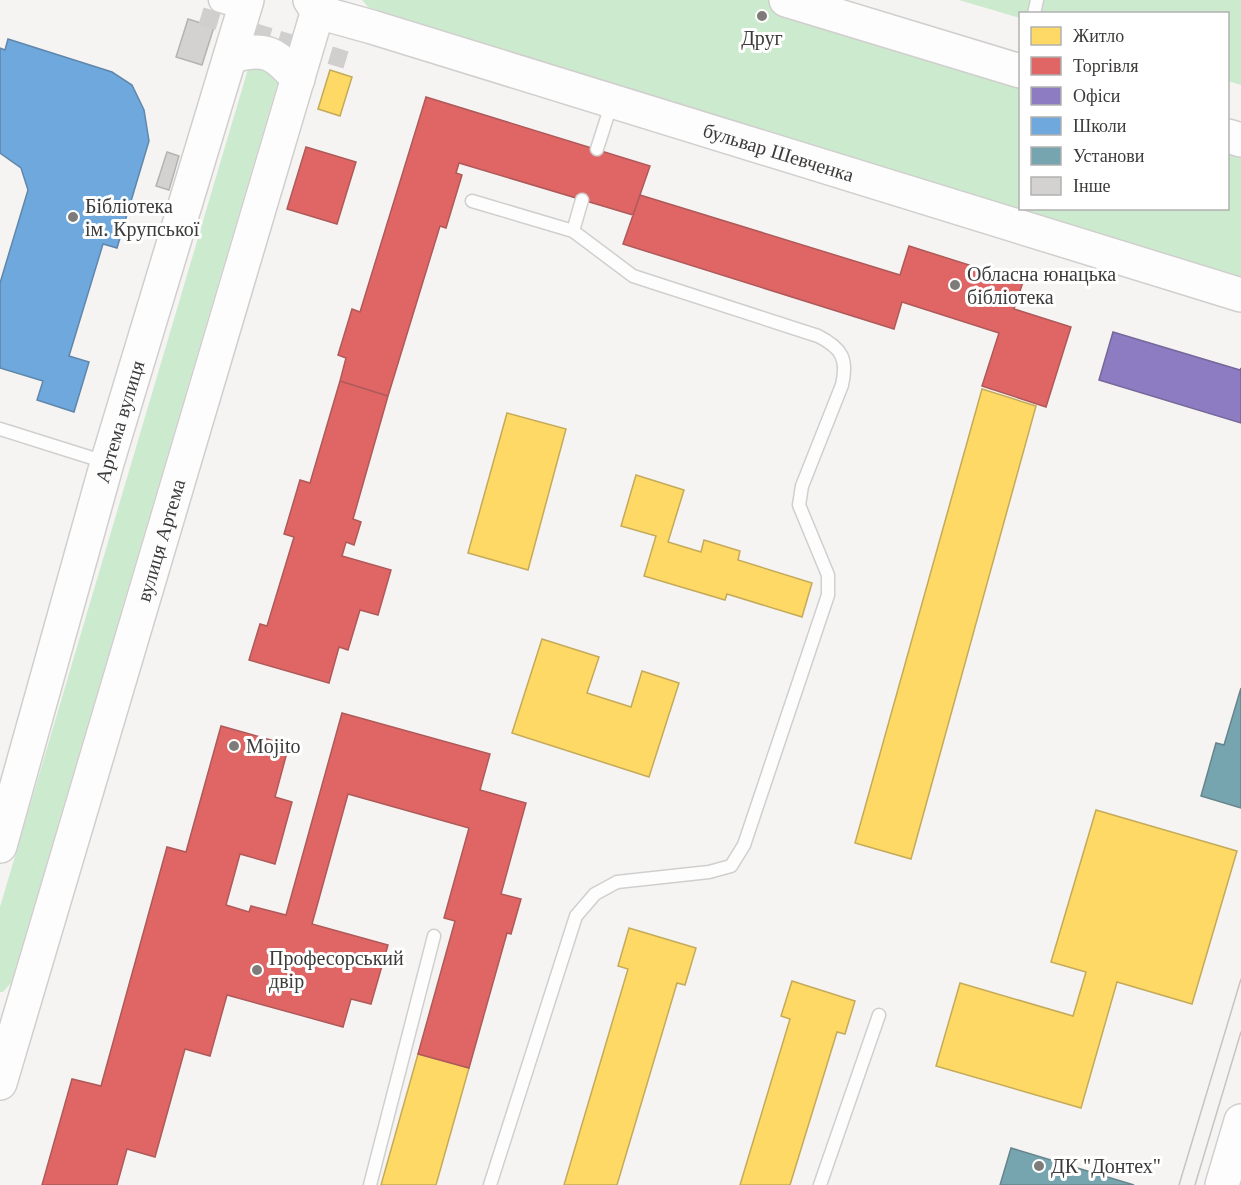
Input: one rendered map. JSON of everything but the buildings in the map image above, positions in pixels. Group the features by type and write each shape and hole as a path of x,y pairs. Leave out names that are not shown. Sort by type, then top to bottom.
{"main road":[{"path":"786,0 837,7 1019,65"},
{"name":"Артема вулиця","path":"0,846 107,463 231,56 237,2"},
{"name":"вулиця Артема","path":"0,1083 297,79 316,4"},
{"name":"бульвар Шевченка","path":"316,4 372,27 1241,295"},
{"path":"231,56 260,51 283,63 297,79"},
{"path":"0,1010 14,1003 31,979"},
{"path":"1221,1185 1241,1121"}],"lane":[{"path":"597,149 612,101"},
{"path":"573,231 582,200"},
{"path":"472,201 573,231 633,276 818,336 832,343 842,354 845,370 842,385 802,486 799,506 828,575 828,595 744,845 730,867 709,872 618,882 595,894 576,916 490,1185"},
{"path":"0,429 107,463"},
{"path":"370,1185 434,936"},
{"path":"820,1185 879,1015"}],"green space":[{"path":"362,0 767,0 1019,79 1019,210 1229,210 1229,144 1241,148 1241,282 368,7"},
{"path":"959,0 1241,0 1241,85 1229,81 1229,12 1019,12 1019,18"},
{"path":"257,66 279,78 11,983 3,992 0,992 0,907 248,69"}],"tunnel":[{"path":"201,16 346,60"}],"tram line":[{"path":"1179,1185 1241,979"},
{"path":"1195,1185 1241,1032"}],"place":[{"name":"Друг","path":"762,16"},
{"name":"Бібліотека ім. Крупської","path":"73,217"},
{"name":"Обласна юнацька бібліотека","path":"955,285"},
{"name":"Mojito","path":"234,746"},
{"name":"Професорський двір","path":"257,970"},
{"name":"ДК \"Донтех\"","path":"1039,1166"}]}
